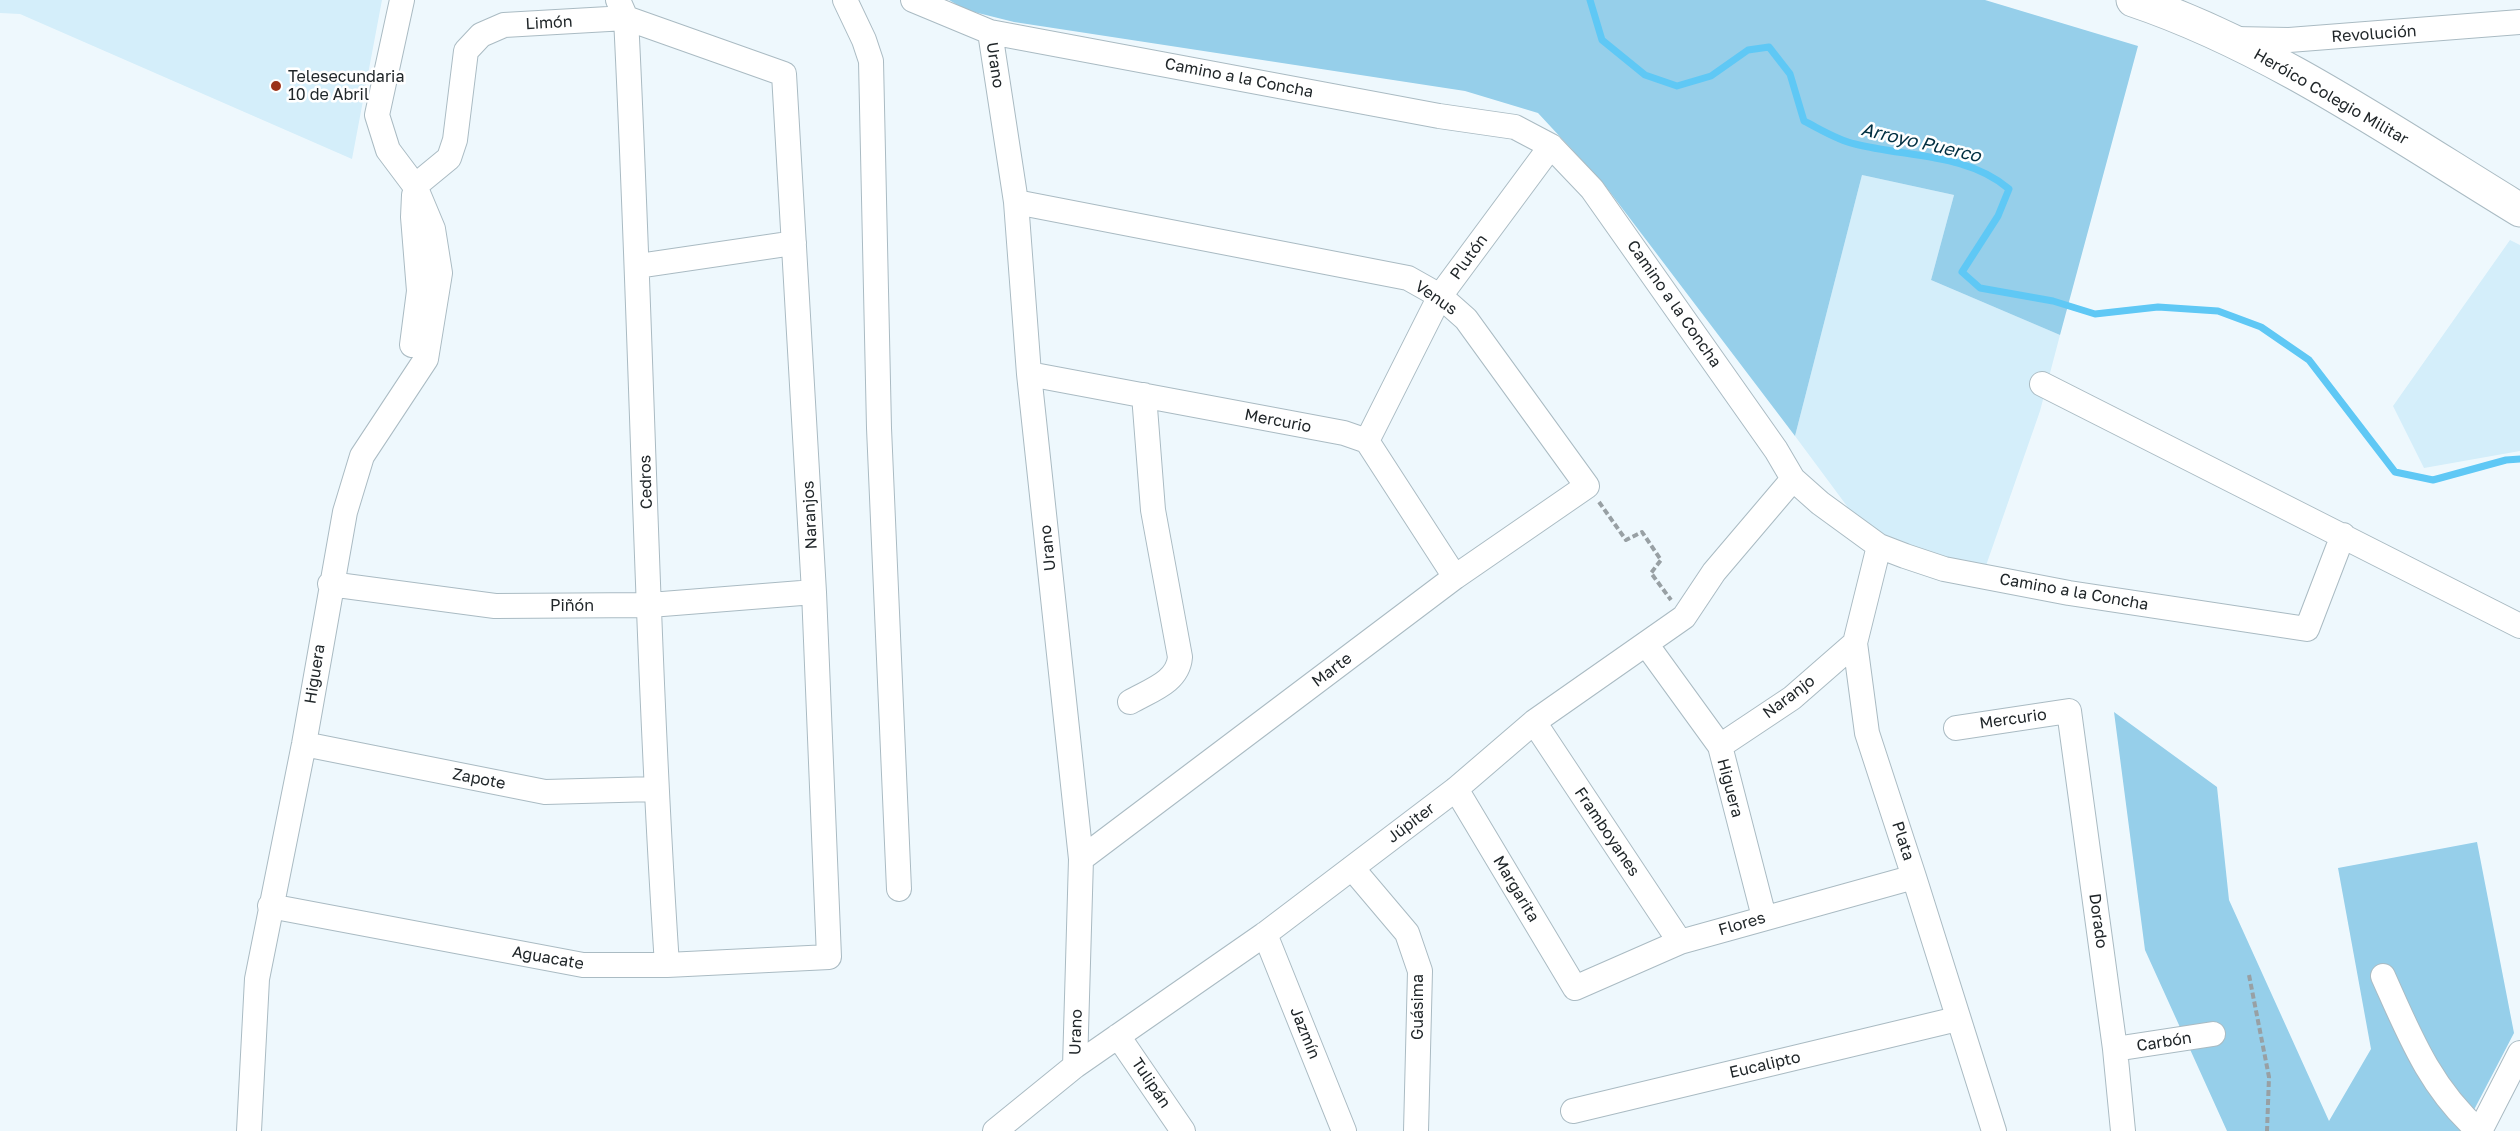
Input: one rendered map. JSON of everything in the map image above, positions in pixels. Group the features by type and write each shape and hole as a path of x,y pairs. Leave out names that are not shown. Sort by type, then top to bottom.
{"street":[{"name":"Higuera","path":"249,1131 257,979 304,744 330,584 345,512 362,456 426,359 440,273 432,230 415,186 388,150 377,115 402,0"},
{"path":"845,0 871,61 879,428 899,889"},
{"name":"Camino a la Concha","path":"913,0 990,32 1439,116 1515,127 1551,146 1592,189 1776,450 1793,480 1855,530 1879,546 1944,569 2058,591 2307,629 2343,535"},
{"name":"Heróico Colegio Militar","path":"2133,0 2228,39 2278,63 2520,210"},
{"name":"Limón","path":"415,186 449,158 455,140 466,51 481,35 504,25 622,9 784,74"},
{"name":"Cedros","path":"622,9 638,266 655,789 668,965"},
{"name":"Revolución","path":"2228,39 2289,40 2520,22"},
{"name":"Urano","path":"990,32 1016,202 1029,374 1081,860 1075,1066"},
{"name":"Naranjos","path":"784,74 814,592 829,957"},
{"name":"Plutón","path":"1367,441 1440,296 1551,146"},
{"name":"Venus","path":"1016,202 1408,278 1440,296 1466,319 1587,486"},
{"path":"638,266 794,243"},
{"name":"Mercurio","path":"1029,374 1344,434 1367,441"},
{"path":"2042,384 2520,626"},
{"path":"1130,702 1171,678 1179,670 1180,657 1153,510 1144,395"},
{"path":"1367,441 1455,577"},
{"name":"Júpiter","path":"995,1131 1075,1066 1265,934 1352,868 1456,789 1534,722 1684,617 1714,572 1793,480"},
{"name":"Marte","path":"1081,860 1455,577 1587,486"},
{"name":"Plata","path":"1879,546 1855,643 1867,733 1994,1131"},
{"name":"Piñón","path":"330,584 495,606 650,605 814,592"},
{"name":"Naranjo","path":"1720,746 1792,699 1855,643"},
{"name":"Higuera","path":"1646,644 1720,746 1764,917"},
{"name":"Mercurio","path":"1956,728 2069,711"},
{"name":"Dorado","path":"2069,711 2115,1049 2123,1131"},
{"name":"Framboyanes","path":"1534,722 1680,942"},
{"name":"Zapote","path":"304,744 545,792 655,789"},
{"name":"Margarita","path":"1456,789 1575,988"},
{"name":"Guásima","path":"1352,868 1407,933 1420,971 1416,1131"},
{"name":"Flores","path":"1575,988 1680,942 1914,877"},
{"name":"Aguacate","path":"270,906 584,965 668,965 829,957"},
{"name":"Jazmín","path":"1265,934 1344,1131"},
{"path":"2383,976 2420,1059 2457,1112 2479,1131 2513,1085 2520,1053"},
{"name":"Eucalipto","path":"1573,1111 1957,1019"},
{"name":"Carbón","path":"2115,1049 2213,1034"},
{"name":"Tulipán","path":"1118,1036 1183,1131"}],"path":[{"path":"1587,486 1626,540 1642,532 1661,560 1651,573 1684,617"},
{"path":"2249,975 2269,1077 2267,1131"}],"shaded area":[{"name":"Telesecundaria 10 de Abril","path":"0,0 382,0 352,159 20,14 0,13"},
{"path":"949,0 1985,0 2138,46 2060,335 1931,280 1954,195 1862,175 1795,436 1603,183 1538,113 1465,91 1014,22 966,10"},
{"path":"1862,175 1954,195 1931,280 2060,335 2040,411 1982,577 1899,552 1861,525 1795,436"},
{"path":"2510,240 2520,245 2520,451 2424,468 2393,406"},
{"path":"2114,712 2217,787 2229,900 2329,1121 2371,1049 2338,868 2477,842 2514,1033 2463,1131 2227,1131 2145,950"}],"waterway":[{"name":"Arroyo Puerco","path":"1590,0 1602,40 1645,75 1677,86 1711,76 1748,50 1769,47 1790,74 1804,121 1848,142 1955,162 1993,177 2009,189 1998,216 1962,272 1980,288 2053,301 2095,314 2158,307 2218,311 2261,327 2309,360 2395,472 2433,480 2506,460 2520,459"}],"place":[{"name":"Telesecundaria 10 de Abril","path":"276,86"}]}
